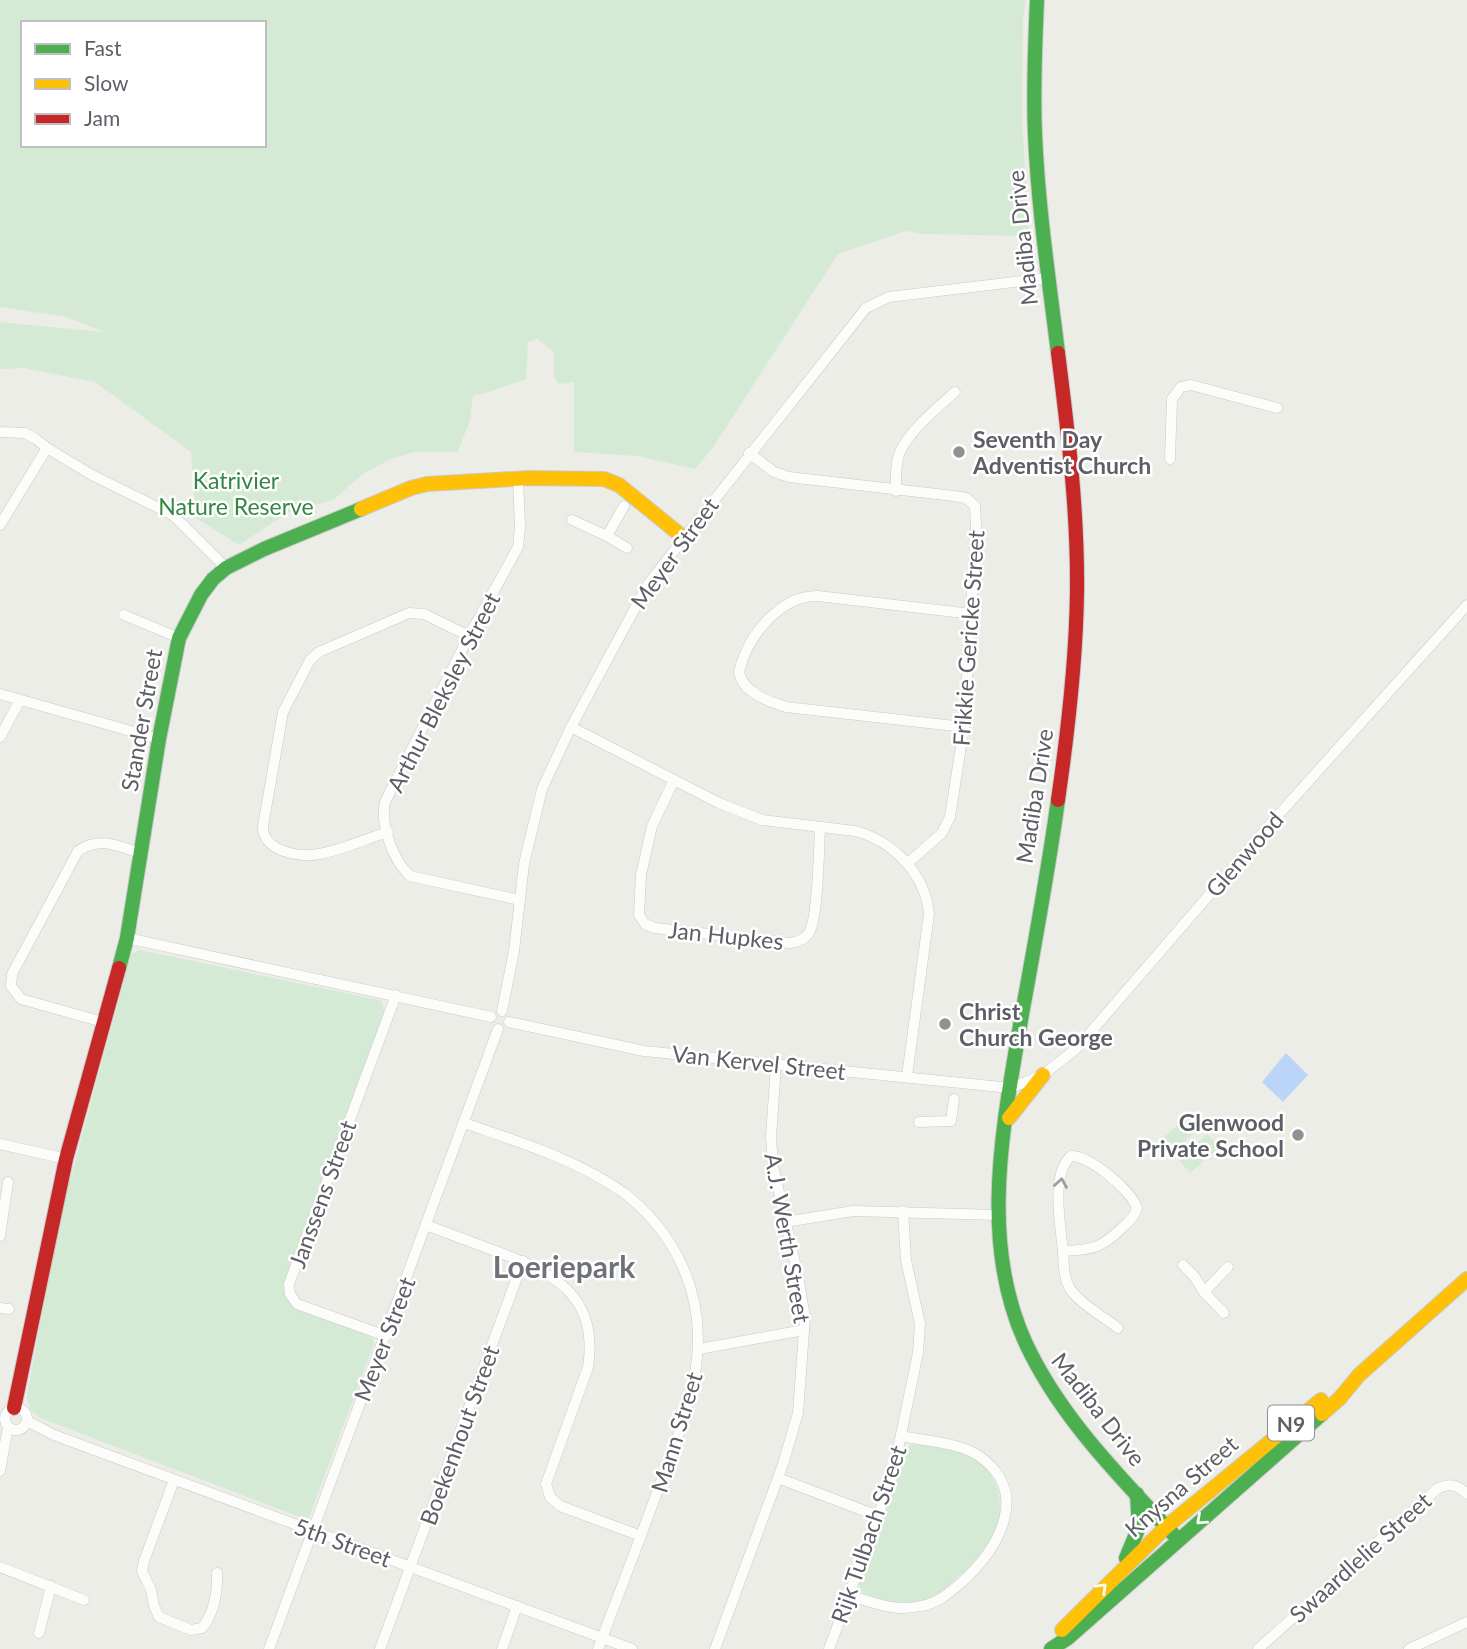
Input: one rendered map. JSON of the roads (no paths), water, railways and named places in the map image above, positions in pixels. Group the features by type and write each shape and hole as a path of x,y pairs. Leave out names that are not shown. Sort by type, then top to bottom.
{"main road":[{"name":"Madiba Drive","path":"1037,0 1032,50 1033,133 1074,499 1078,592 1076,649 1059,789 1000,1163 998,1215 1004,1283 1013,1315 1028,1351 1053,1394 1178,1540"},
{"name":"Stander Street","path":"12,1419 66,1159 127,938 159,739 179,638 201,595 213,579 226,568 264,549 418,486 518,478 573,477 612,481 683,537"},
{"path":"1006,1121 1043,1075"},
{"name":"Knysna Street","path":"1050,1649 1068,1638 1340,1398 1359,1375 1467,1279"},
{"name":"Knysna Street","path":"1050,1649 1061,1631 1166,1527 1284,1428 1334,1390 1359,1375"},
{"path":"1120,1571 1137,1536 1137,1494"}],"street":[{"name":"Meyer Street","path":"502,1011 513,963 524,864 542,789 638,599 683,537 873,303 889,297 1048,278"},
{"path":"1170,459 1171,399 1181,387 1191,385 1277,408"},
{"path":"896,491 897,463 904,445 955,392"},
{"path":"0,432 25,433 122,491 173,516 226,568"},
{"path":"0,525 47,448"},
{"name":"Frikkie Gericke Street","path":"749,453 780,475 966,498 975,506 972,614 964,727 947,825 933,842 908,863"},
{"name":"Arthur Bleksley Street","path":"518,478 518,547 469,636 385,802 383,818 399,862 411,876 520,900"},
{"path":"607,536 624,506"},
{"path":"572,520 627,548"},
{"path":"964,727 786,707 762,698 746,686 739,672 747,650 772,616 788,603 803,597 818,596 972,614"},
{"name":"Glenwood","path":"1011,1088 1043,1075 1077,1048 1109,1015 1272,822 1467,605"},
{"path":"388,832 321,854 310,855 284,850 268,843 264,837 263,825 283,712 310,660 318,652 409,613 424,614 469,636"},
{"path":"124,615 179,638"},
{"path":"0,694 159,739"},
{"path":"0,737 20,700"},
{"path":"571,727 719,803 762,820 869,835 908,863 923,890 929,914 906,1076"},
{"name":"Jan Hupkes","path":"674,780 652,826 640,875 639,915 645,924 655,928 790,943 800,941 807,936 813,921 820,828"},
{"path":"103,1023 21,999 11,986 12,974 78,851 102,841 140,853"},
{"path":"127,938 491,1017"},
{"name":"Janssens Street","path":"386,1336 297,1304 290,1294 289,1284 396,995"},
{"path":"502,1011 509,1016 509,1022 504,1029 498,1029 493,1026 491,1017 495,1012 502,1011"},
{"name":"Van Kervel Street","path":"509,1022 644,1051 1011,1088"},
{"name":"Meyer Street","path":"269,1649 498,1029"},
{"name":"A.J. Werth Street","path":"715,1649 778,1478 798,1413 804,1330 802,1294 771,1152 776,1064"},
{"path":"919,1122 950,1121 954,1098"},
{"name":"Mann Street","path":"464,1123 580,1166 624,1194 647,1213 673,1247 688,1277 697,1315 699,1349 687,1411 598,1649"},
{"path":"0,1144 66,1159"},
{"path":"1063,1251 1089,1250 1108,1242 1134,1216 1137,1208 1132,1197 1096,1166 1075,1155 1063,1166 1059,1196 1063,1251 1066,1282 1073,1294 1118,1328"},
{"path":"0,1236 8,1182"},
{"path":"785,1222 853,1211 998,1215"},
{"name":"Rijk Tulbach Street","path":"829,1649 892,1478 920,1336 917,1308 906,1260 903,1211"},
{"path":"426,1225 523,1261 546,1273 575,1296 590,1334 588,1367 546,1484 547,1492 560,1506 641,1536"},
{"name":"Boekenhout Street","path":"380,1649 523,1261"},
{"path":"1183,1265 1224,1313"},
{"path":"1204,1292 1228,1267"},
{"path":"699,1349 804,1330"},
{"name":"5th Street","path":"12,1419 632,1649"},
{"name":"Stander Street","path":"1,1467 12,1419"},
{"path":"848,1595 897,1609 934,1603 972,1572 993,1549 1001,1532 1005,1516 1003,1486 990,1464 963,1448 901,1436"},
{"path":"778,1478 878,1516"},
{"path":"174,1480 142,1571 152,1590 159,1617 191,1630 201,1628 215,1598 217,1573"},
{"name":"Swaardlelie Street","path":"1258,1649 1437,1489 1447,1485 1458,1486 1467,1494"},
{"path":"0,1567 84,1600"},
{"path":"39,1633 51,1586"},
{"path":"502,1649 517,1606"},
{"path":"1409,1649 1467,1622"}],"water":[{"path":"1286,1053 1308,1075 1283,1102 1262,1082"}],"place":[{"name":"Seventh Day Adventist Church","path":"959,452"},
{"name":"Christ Church George","path":"945,1024"},
{"name":"Glenwood Private School","path":"1298,1135"}],"district":[{"name":"Loeriepark","path":"564,1266"}],"park label":[{"name":"Katrivier Nature Reserve","path":"236,493"}]}
